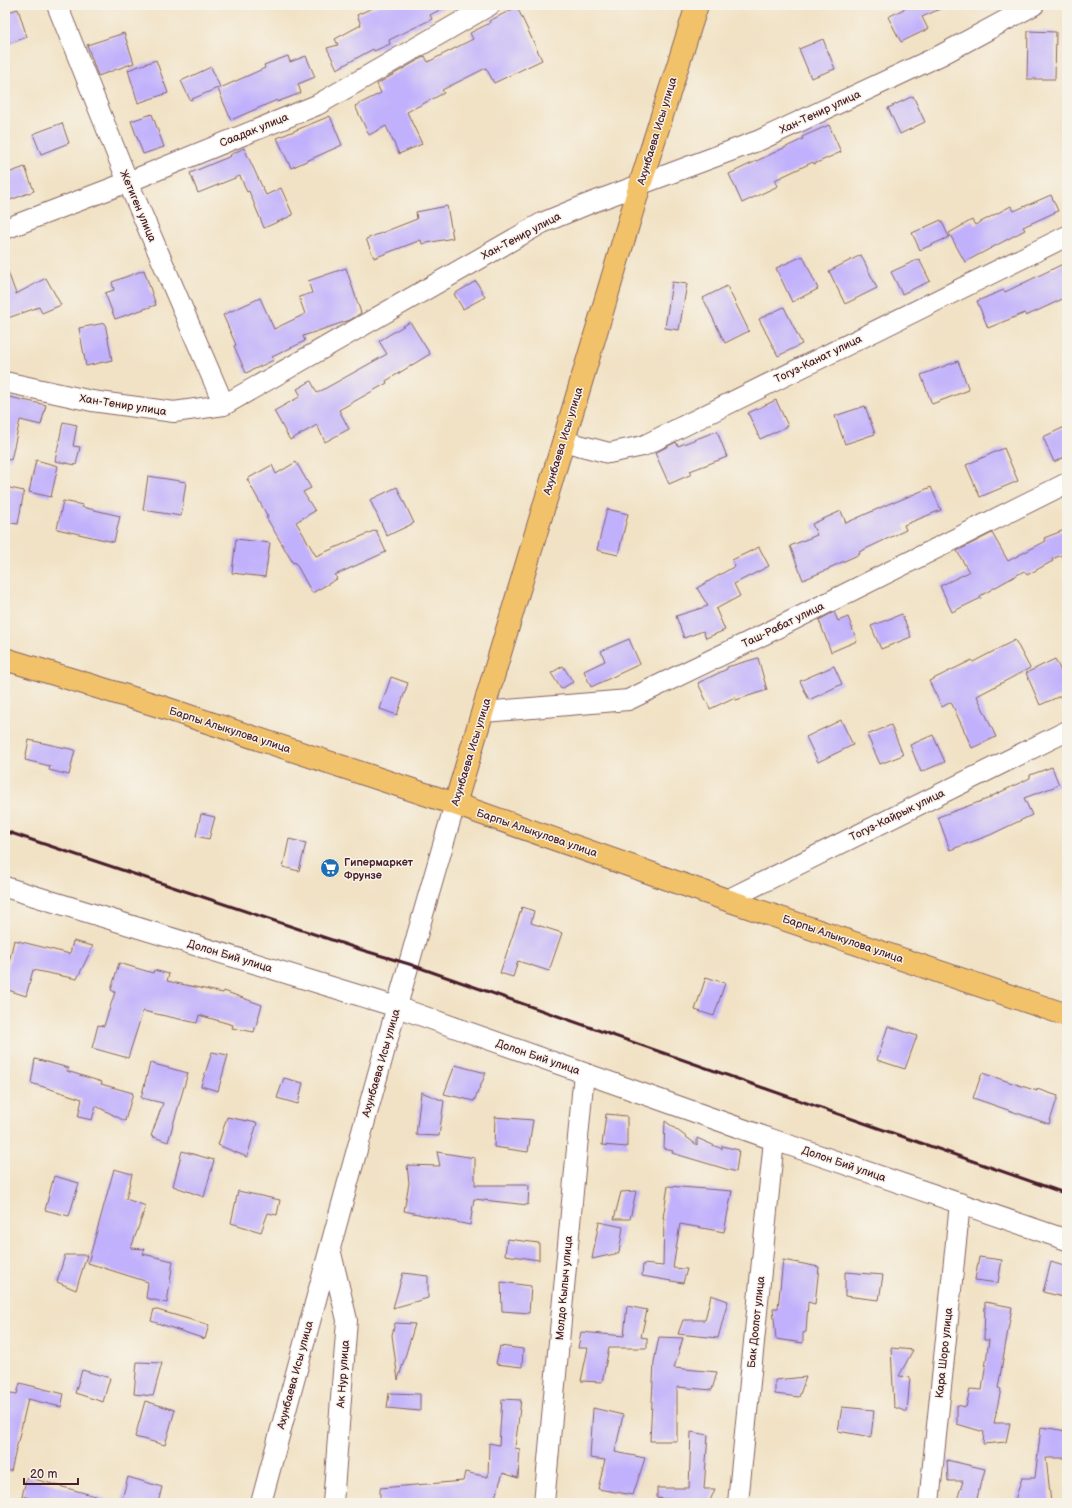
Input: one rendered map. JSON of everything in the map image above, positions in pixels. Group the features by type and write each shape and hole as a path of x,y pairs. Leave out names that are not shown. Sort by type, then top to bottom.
{"main road":[{"name":"Ахунбаева Исы улица","path":"455,804 640,185 697,5"},
{"name":"Барпы Алыкулова улица","path":"5,659 159,706 455,804 727,900 1067,1015"}],"street":[{"name":"Жетиген улица","path":"57,5 128,182 224,405"},
{"name":"Саадак улица","path":"5,229 128,182 317,105 490,5"},
{"name":"Хан-Тенир улица","path":"5,382 92,401 174,412 224,405 542,223 760,140 941,55 1034,5"},
{"name":"Тогуз-Канат улица","path":"563,441 609,453 643,446 1067,236"},
{"name":"Таш-Рабат улица","path":"483,712 628,700 766,634 1067,483"},
{"name":"Тогуз-Кайрык улица","path":"727,900 1067,731"},
{"name":"Ахунбаева Исы улица","path":"261,1503 396,1007 455,804"},
{"name":"Долон Бий улица","path":"5,887 396,1007 774,1140 1067,1240"},
{"name":"Молдо Кылыч улица","path":"544,1503 584,1073"},
{"name":"Бак Доолот улица","path":"738,1503 774,1140"},
{"name":"Кара Шоро улица","path":"929,1503 960,1204"},
{"name":"Ак Нур улица","path":"330,1247 347,1320 333,1503"}],"building":[{"path":"379,5 449,5 430,15 432,19 389,40 390,44 374,51 373,49 337,69 327,48 338,45 335,39 361,25 357,15"},
{"path":"912,5 949,5 922,17 928,29 901,42 888,17"},
{"path":"517,7 542,60 494,83 486,68 442,90 444,93 407,112 422,144 399,154 386,126 369,135 355,106 381,93 377,84 425,56 428,62 473,39 470,33 490,23 489,21"},
{"path":"18,9 27,37 5,45 5,13"},
{"path":"1028,31 1056,32 1055,79 1027,79"},
{"path":"124,33 134,63 98,76 87,45"},
{"path":"823,39 835,69 811,78 799,49"},
{"path":"288,56 290,62 306,56 315,77 298,84 301,93 277,102 277,100 231,120 218,89 265,68 264,65"},
{"path":"156,60 168,93 138,103 128,70"},
{"path":"211,67 220,87 190,100 181,81"},
{"path":"913,96 925,122 900,134 888,108"},
{"path":"152,114 164,147 143,154 131,121"},
{"path":"330,116 342,145 291,168 277,138"},
{"path":"62,123 69,143 41,154 33,134"},
{"path":"829,125 841,152 814,164 813,162 775,180 778,186 742,203 729,174"},
{"path":"244,148 266,195 281,188 293,215 264,228 249,191 247,192 240,176 198,193 190,173 231,156 230,155"},
{"path":"25,167 34,191 5,202 5,174"},
{"path":"1051,195 1058,211 1023,227 1025,230 965,262 949,233 972,220 975,225 1011,206 1014,211"},
{"path":"447,206 453,238 422,244 421,240 374,258 366,239 417,219 416,212"},
{"path":"941,220 949,237 920,250 912,233"},
{"path":"861,255 877,288 845,304 829,271"},
{"path":"803,256 818,289 792,302 776,268"},
{"path":"919,259 930,281 902,294 891,272"},
{"path":"1067,262 1067,297 1026,316 1025,313 988,328 977,301 1004,290 1005,292"},
{"path":"346,268 361,313 350,320 303,336 305,341 272,357 274,360 246,373 234,346 236,345 223,315 260,298 274,329 305,314 299,297 312,293 308,281"},
{"path":"5,269 7,269 16,294 46,278 61,305 42,313 39,307 5,319"},
{"path":"144,270 156,305 115,319 105,293 114,290 112,282"},
{"path":"476,281 485,297 463,309 454,294"},
{"path":"672,282 687,284 679,330 665,328"},
{"path":"727,286 749,331 725,343 703,298"},
{"path":"784,307 802,344 778,356 759,319"},
{"path":"410,322 430,354 386,381 387,383 339,410 349,429 325,442 317,425 290,440 274,411 301,396 297,389 311,381 317,393 387,354 379,341"},
{"path":"105,323 112,360 86,366 79,328"},
{"path":"958,361 969,390 932,404 921,375"},
{"path":"5,396 46,405 41,425 20,420 11,460 5,459"},
{"path":"776,400 788,426 760,439 748,413"},
{"path":"865,406 875,434 845,444 835,416"},
{"path":"63,422 77,425 73,446 80,447 76,465 55,461"},
{"path":"1067,426 1067,456 1054,462 1043,437"},
{"path":"717,431 727,457 690,471 692,474 669,484 655,453 676,442 678,446"},
{"path":"1004,448 1018,481 980,497 966,465"},
{"path":"36,460 58,466 51,497 29,492"},
{"path":"296,462 311,488 303,492 315,511 296,522 316,556 376,530 386,552 335,575 337,579 312,593 295,562 293,563 266,517 268,517 247,479 272,465 276,474"},
{"path":"148,476 186,482 181,516 143,510"},
{"path":"5,487 24,491 18,524 5,522"},
{"path":"397,487 414,523 387,536 370,500"},
{"path":"931,487 941,510 904,525 906,530 859,552 860,554 803,580 790,546 817,535 812,524 841,511 846,523"},
{"path":"63,501 83,505 82,507 120,516 114,542 57,529"},
{"path":"607,509 628,514 618,555 597,550"},
{"path":"1067,529 1067,553 1052,559 1053,561 1027,575 1024,571 980,596 981,598 952,612 940,586 969,572 957,551 992,533 1008,561 1046,541 1044,538"},
{"path":"236,539 270,543 265,577 232,573"},
{"path":"759,547 769,566 734,584 740,596 716,609 725,630 706,638 703,631 684,638 676,616 708,606 697,588 735,566 732,560"},
{"path":"834,612 838,621 848,617 857,641 831,652 819,620"},
{"path":"902,614 911,637 881,649 871,626"},
{"path":"629,639 640,664 591,687 584,671 605,661 601,651"},
{"path":"1015,640 1030,668 977,696 996,737 972,748 951,702 942,707 929,681 972,660 973,662"},
{"path":"758,658 767,690 736,700 735,697 710,709 698,683 727,669 727,667"},
{"path":"1055,659 1067,683 1067,693 1040,705 1026,673"},
{"path":"563,666 573,682 561,689 551,673"},
{"path":"834,666 842,684 809,700 800,681"},
{"path":"391,677 408,683 397,715 380,709"},
{"path":"841,720 853,745 818,762 806,737"},
{"path":"891,725 903,755 880,764 867,735"},
{"path":"933,735 945,762 921,772 910,745"},
{"path":"29,740 75,750 69,775 49,770 50,766 25,760"},
{"path":"1052,767 1059,785 1024,798 1032,815 990,835 950,850 938,817 990,798 1030,778 1030,775"},
{"path":"201,814 215,817 209,839 196,836"},
{"path":"289,839 306,843 299,871 283,867"},
{"path":"522,907 534,911 531,923 562,933 549,971 518,961 513,977 500,973"},
{"path":"14,940 70,954 73,941 93,946 77,979 33,970 26,996 5,989 5,981"},
{"path":"119,963 153,973 154,970 169,974 167,981 223,993 224,991 262,1005 254,1032 232,1028 233,1025 199,1015 197,1023 143,1011 128,1058 92,1048 98,1025 104,1026 115,992 111,990"},
{"path":"706,977 725,983 714,1016 695,1010"},
{"path":"888,1026 917,1036 905,1069 877,1060"},
{"path":"212,1052 228,1055 218,1091 201,1086"},
{"path":"35,1059 69,1068 67,1071 102,1082 101,1084 133,1093 125,1121 96,1106 92,1120 78,1117 82,1099 31,1083"},
{"path":"150,1063 188,1073 168,1142 151,1136 163,1103 141,1098"},
{"path":"455,1065 486,1073 474,1101 444,1094"},
{"path":"982,1073 1037,1091 1037,1089 1058,1096 1049,1124 973,1098"},
{"path":"284,1078 303,1083 298,1104 277,1098"},
{"path":"421,1092 444,1101 439,1136 416,1135"},
{"path":"606,1114 627,1116 627,1147 602,1145"},
{"path":"227,1117 257,1123 247,1157 218,1145"},
{"path":"495,1117 533,1120 528,1152 494,1147"},
{"path":"665,1121 697,1145 697,1138 722,1149 722,1146 739,1150 736,1172 672,1153 673,1151 664,1149"},
{"path":"182,1151 214,1160 204,1197 173,1186"},
{"path":"437,1152 475,1158 475,1185 529,1185 528,1205 474,1199 470,1225 404,1211 409,1183 407,1165 440,1166"},
{"path":"114,1169 132,1174 126,1199 146,1206 131,1248 145,1249 143,1254 173,1261 167,1303 146,1298 148,1282 88,1263"},
{"path":"54,1176 79,1183 69,1216 45,1210"},
{"path":"668,1186 732,1191 724,1232 680,1224 673,1268 687,1269 683,1283 642,1276 643,1264 663,1266 663,1218"},
{"path":"238,1191 280,1200 277,1215 268,1213 261,1232 231,1223"},
{"path":"636,1191 630,1219 614,1219 621,1192"},
{"path":"599,1222 623,1227 619,1253 592,1259"},
{"path":"507,1239 539,1243 539,1260 505,1255"},
{"path":"65,1255 87,1255 76,1290 57,1282"},
{"path":"979,1257 1002,1260 998,1283 975,1280"},
{"path":"783,1260 819,1267 815,1304 808,1302 806,1332 803,1333 803,1343 776,1339 773,1308 778,1308"},
{"path":"1051,1262 1067,1267 1067,1298 1043,1292"},
{"path":"845,1272 883,1275 879,1300 845,1296"},
{"path":"403,1273 428,1276 428,1298 393,1308"},
{"path":"501,1282 531,1286 529,1313 502,1311"},
{"path":"711,1295 728,1301 718,1338 678,1334 683,1320 705,1320"},
{"path":"985,1302 1012,1307 998,1388 1001,1389 994,1423 1010,1423 1006,1442 983,1444 984,1432 957,1424 957,1405 966,1407 970,1389 982,1390 989,1340 984,1340"},
{"path":"627,1306 647,1310 641,1337 647,1338 647,1348 609,1348 602,1382 581,1381 588,1348 578,1348 581,1332 624,1336"},
{"path":"154,1309 209,1325 205,1339 151,1321"},
{"path":"395,1323 415,1324 398,1380 392,1335"},
{"path":"659,1337 683,1338 674,1368 717,1372 712,1390 677,1387 677,1441 650,1441 654,1362"},
{"path":"500,1346 523,1349 522,1367 496,1364"},
{"path":"891,1348 913,1350 899,1376 910,1377 907,1412 894,1407"},
{"path":"137,1362 162,1363 153,1396 134,1394"},
{"path":"82,1370 110,1378 103,1402 75,1393"},
{"path":"806,1377 799,1397 775,1394 775,1380"},
{"path":"20,1383 64,1394 61,1407 28,1399 11,1471 5,1470 5,1392 17,1394"},
{"path":"389,1393 420,1394 420,1411 387,1408"},
{"path":"502,1399 521,1400 515,1448 520,1449 518,1478 503,1473 493,1503 403,1503 380,1501 380,1488 463,1481 465,1472 488,1477 489,1443 499,1445"},
{"path":"145,1401 175,1410 165,1445 135,1437"},
{"path":"842,1407 874,1410 871,1437 838,1431"},
{"path":"593,1408 623,1415 615,1452 645,1458 633,1495 598,1489 605,1460 590,1458"},
{"path":"1041,1427 1067,1431 1067,1458 1046,1458 1051,1503 1014,1503 1022,1478 1035,1478"},
{"path":"691,1432 708,1435 704,1489 715,1489 709,1503 657,1498 657,1488 689,1488"},
{"path":"947,1460 985,1469 976,1503 956,1503 963,1481 948,1481"},
{"path":"27,1477 106,1499 106,1503 46,1503 22,1496"},
{"path":"128,1477 162,1487 158,1503 121,1503"}],"railway":[{"path":"5,831 362,950 409,964 1067,1194"}],"place":[{"name":"Гипермаркет Фрунзе","path":"330,868"}]}
